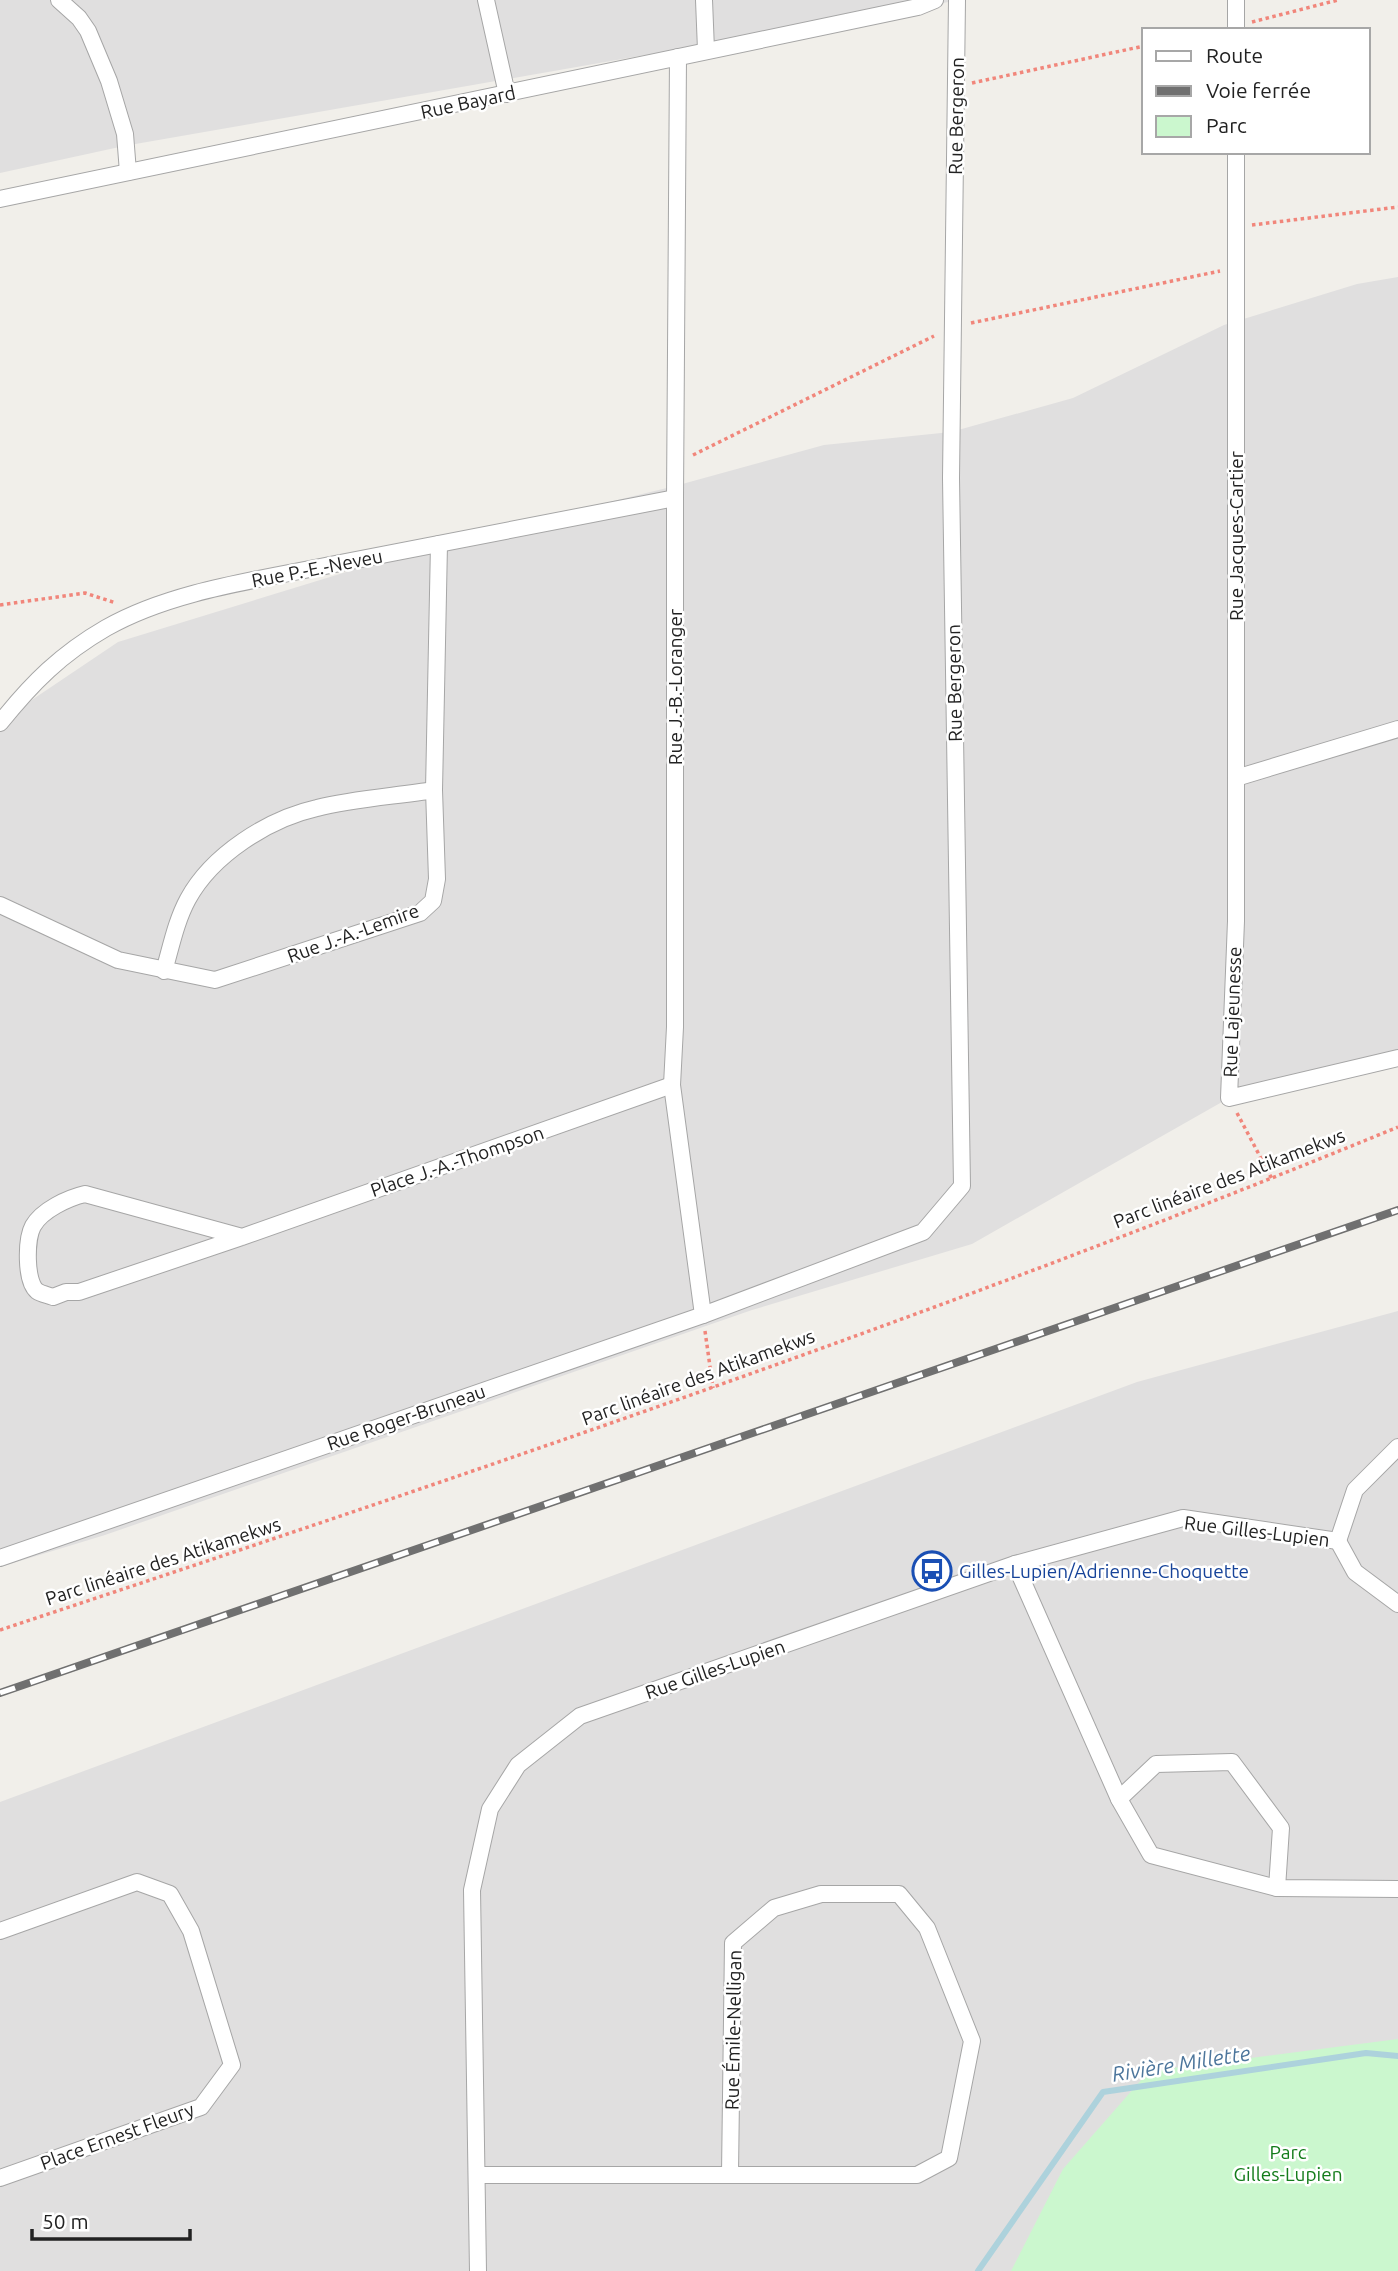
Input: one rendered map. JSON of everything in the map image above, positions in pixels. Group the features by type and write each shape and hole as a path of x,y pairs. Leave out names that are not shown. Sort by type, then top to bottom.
{"street":[{"path":"60,0 88,31 110,81 125,134 128,172"},
{"path":"486,0 507,94"},
{"path":"705,0 706,50"},
{"name":"Rue Bayard","path":"0,198 918,7 934,0"},
{"name":"Rue Bergeron","path":"810,1274 923,1232 962,1186 951,478 957,0"},
{"path":"1236,0 1236,28"},
{"name":"Rue J.-B.-Loranger","path":"678,57 675,1027 672,1085 703,1315"},
{"name":"Rue Jacques-Cartier","path":"1236,154 1236,921"},
{"name":"Rue P.-E.-Neveu","path":"0,723 56,661 106,628 142,610 227,586 675,498"},
{"name":"Rue J.-A.-Lemire","path":"0,905 118,960 215,980 420,913 433,901 437,879 434,790 439,544"},
{"path":"1236,778 1398,729"},
{"path":"164,971 180,917 207,870 253,834 316,808 434,790"},
{"name":"Rue Lajeunesse","path":"1236,921 1229,1098 1398,1058"},
{"name":"Place J.-A.-Thompson","path":"242,1237 85,1194 74,1196 46,1213 33,1227 27,1265 30,1280 37,1291 53,1297 66,1292 79,1292 242,1237 672,1085"},
{"name":"Rue Roger-Bruneau","path":"0,1558 703,1315 810,1274"},
{"path":"1338,1541 1355,1490 1398,1447"},
{"name":"Rue Gilles-Lupien","path":"478,2271 472,1890 490,1809 518,1765 580,1716 1015,1564 1183,1518 1338,1541 1355,1572 1398,1604"},
{"path":"1015,1564 1119,1799 1151,1855 1277,1888 1398,1889"},
{"path":"1119,1799 1156,1764 1231,1762 1281,1828 1277,1888"},
{"name":"Place Ernest Fleury","path":"0,1931 137,1882 170,1894 191,1931 232,2065 201,2107 0,2178"},
{"name":"Rue Émile-Nelligan","path":"477,2175 917,2175 949,2158 972,2041 927,1928 899,1894 821,1894 774,1908 733,1943 730,2174"}],"path":[{"path":"1236,28 1338,0"},
{"path":"956,87 1142,46"},
{"path":"1236,227 1398,207"},
{"path":"0,605 85,593 142,610"},
{"path":"1229,1098 1272,1179"},
{"name":"Parc linéaire des Atikamekws","path":"0,1630 334,1519 713,1388 1272,1179 1398,1127"},
{"path":"703,1315 713,1388"}],"shaded area":[{"path":"0,0 960,0 124,146 0,173"},
{"path":"1398,277 1398,1058 1229,1098 972,1244 752,1310 105,1535 0,1567 0,728 5,718 118,642 441,543 675,486 824,445 951,432 1073,398 1224,325 1357,284"},
{"path":"1398,1311 1398,2271 0,2271 0,1802 1137,1382"}],"green space":[{"name":"Parc Gilles-Lupien","path":"1398,2039 1398,2271 1011,2271 1063,2169 1149,2071"}],"waterway":[{"name":"Rivière Millette","path":"978,2271 1103,2092 1366,2053 1398,2056"}],"railway":[{"path":"0,1693 1398,1210"}],"place":[{"name":"Gilles-Lupien/Adrienne-Choquette","path":"932,1571"}]}
